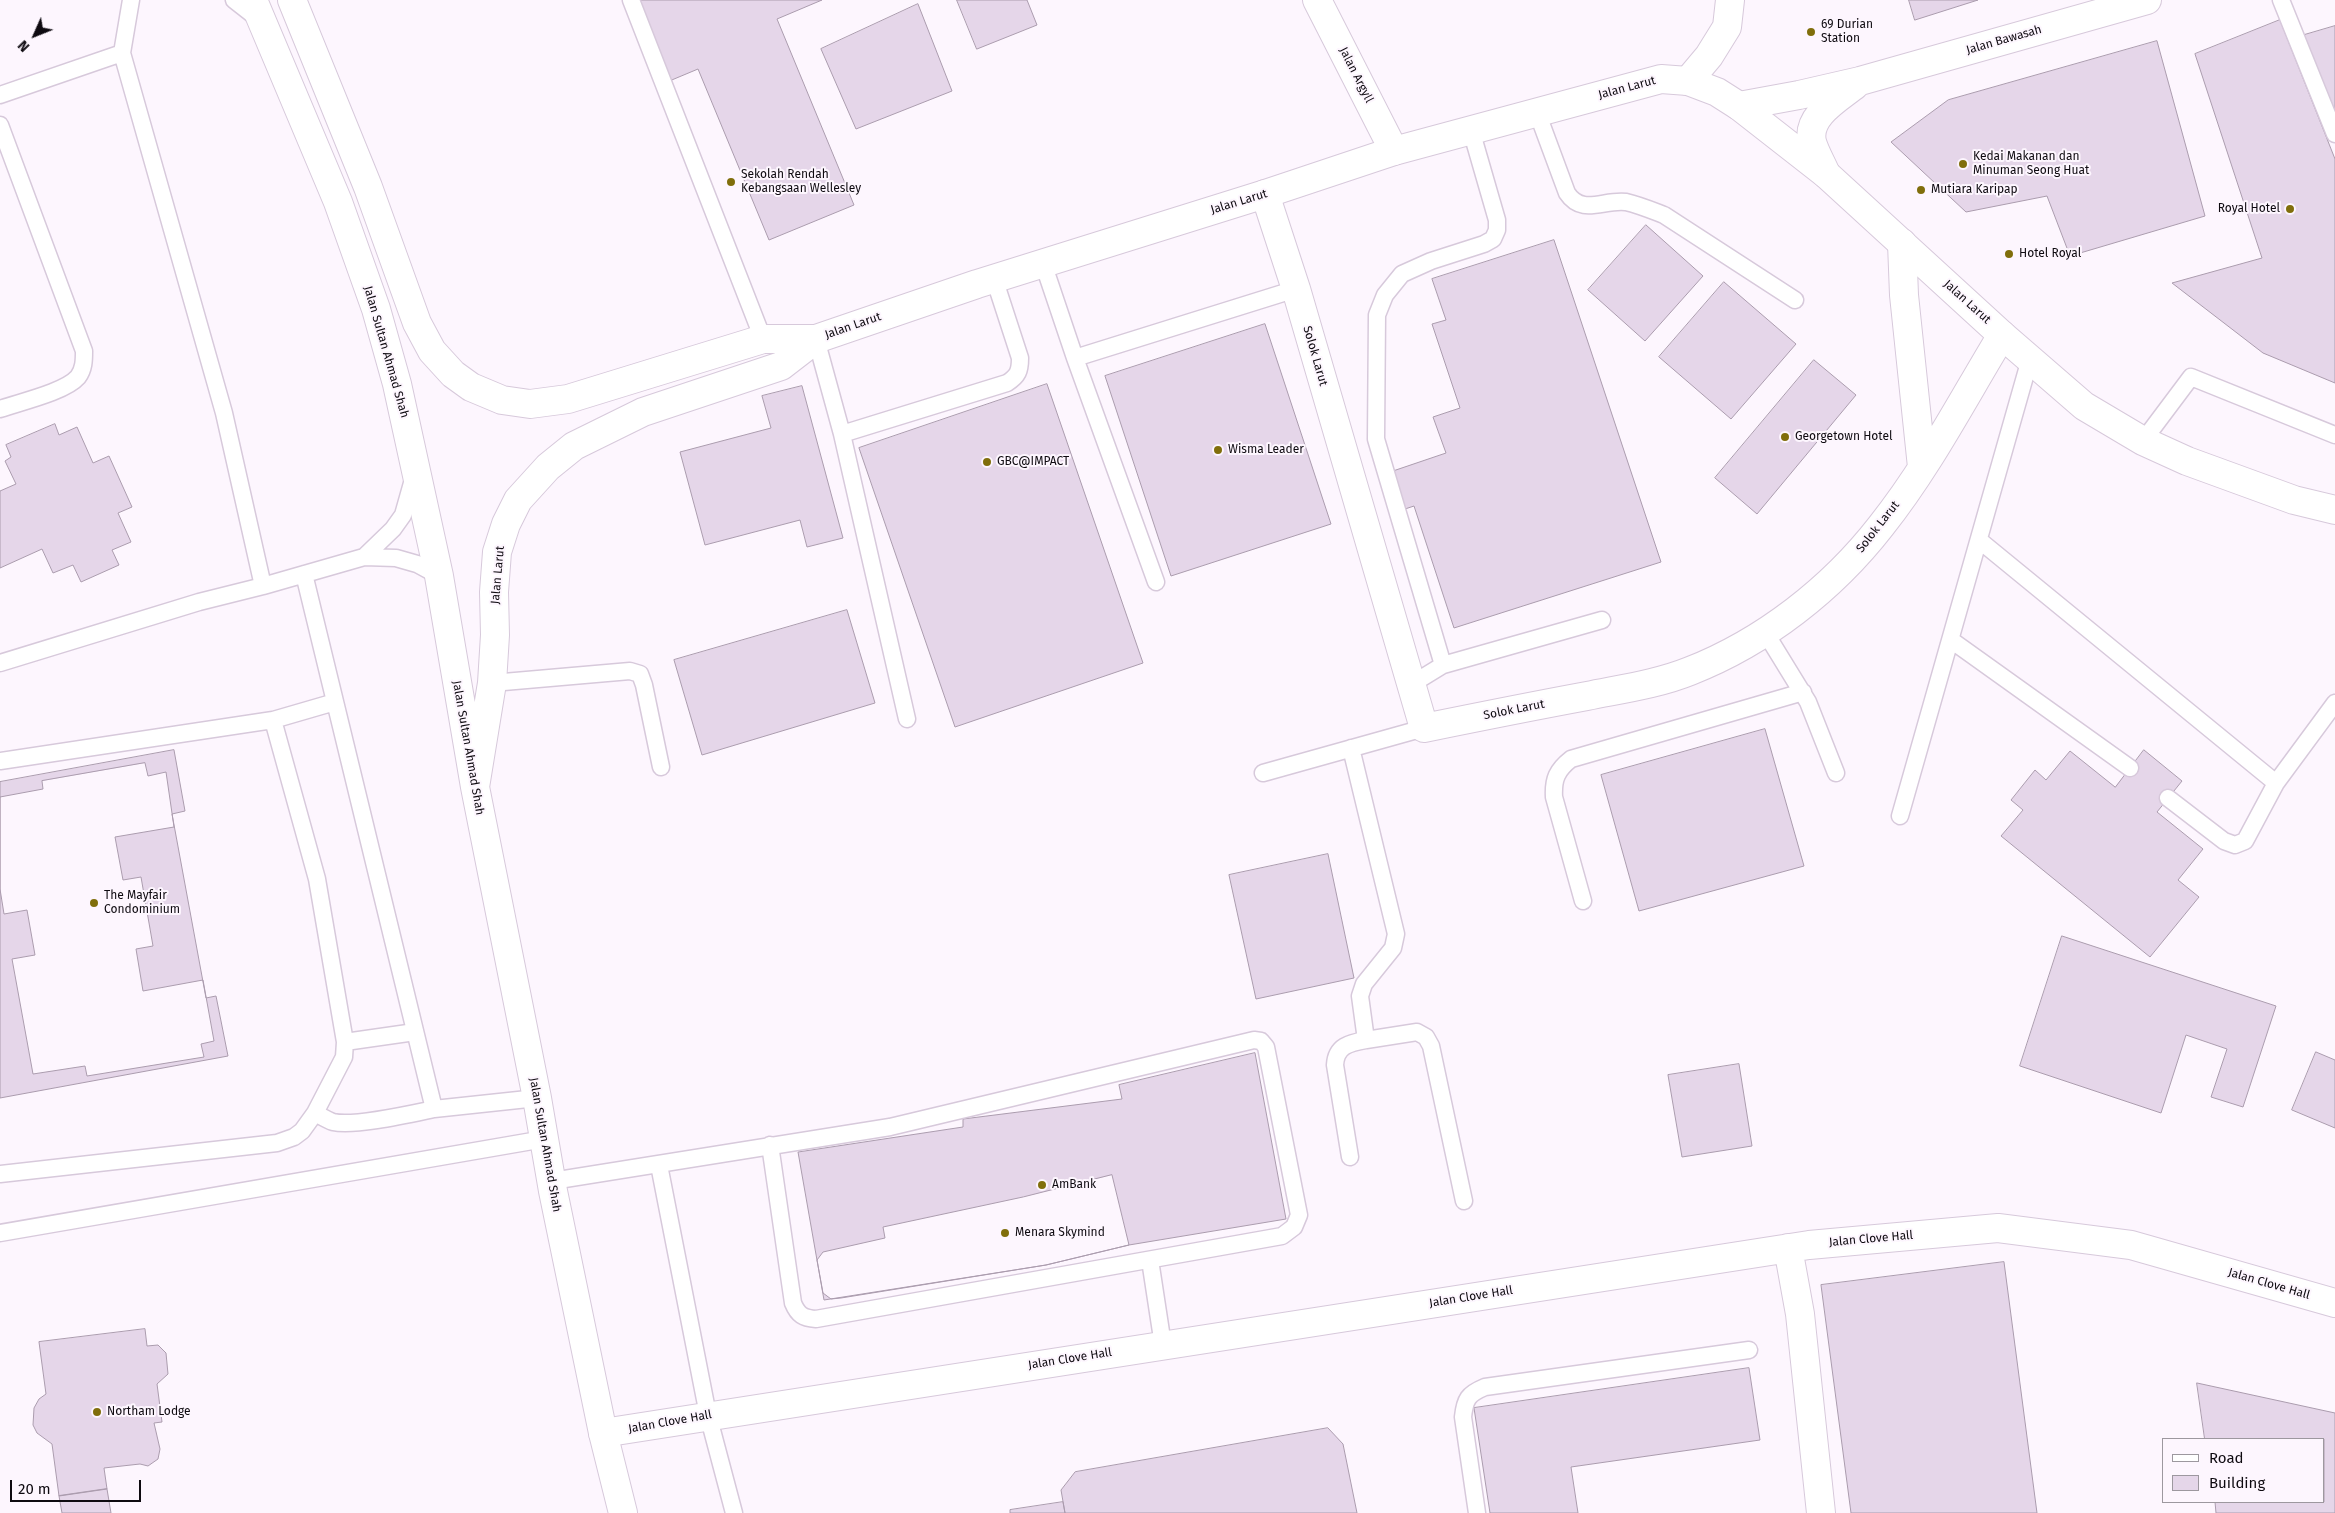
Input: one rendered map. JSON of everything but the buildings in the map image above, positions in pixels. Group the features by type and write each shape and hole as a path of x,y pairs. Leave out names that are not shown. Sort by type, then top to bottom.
{"main road":[{"name":"Jalan Sultan Ahmad Shah","path":"253,0 338,202 376,309 397,384 439,576 475,787 602,1433 623,1513"},
{"name":"Jalan Larut","path":"292,0 368,187 417,323 432,351 453,374 472,387 502,400 530,404 568,399 763,339 816,339"},
{"name":"Jalan Argyll","path":"1317,0 1394,151"},
{"path":"1688,81 1710,56 1727,28 1730,0"},
{"name":"Jalan Bawasah","path":"1739,106 1860,81 2147,0"},
{"name":"Jalan Larut","path":"475,787 492,683 495,635 494,592 498,552 506,524 518,500 548,466 574,446 643,412 781,366 816,339 994,278 1265,194 1394,151 1661,79 1688,81 1717,92 1739,106 1826,174 2002,335 2084,406 2143,441 2187,461 2294,500 2335,510"},
{"name":"Jalan Bawasah","path":"1826,174 1812,140 1813,124 1821,113 1860,81"},
{"name":"Solok Larut","path":"1265,194 1296,289 1424,728 1632,687 1689,672 1736,650 1765,632 1802,605 1855,557 1881,526 1922,467 2002,335"},
{"path":"1902,243 1904,295 1922,467"},
{"name":"Jalan Clove Hall","path":"602,1433 1788,1248 1998,1228 2132,1245 2335,1303"},
{"path":"1788,1248 1800,1314 1821,1513"}],"lane":[{"path":"131,0 122,53 224,413 263,586"},
{"path":"234,0 264,24"},
{"path":"631,0 763,339"},
{"path":"2281,0 2335,134"},
{"path":"0,95 122,53"},
{"path":"1537,112 1571,200 1579,205 1587,206 1624,202 1657,213 1795,300"},
{"path":"0,125 84,351 84,363 79,376 68,385 0,409"},
{"path":"1443,665 1376,439 1377,315 1385,295 1402,274 1431,261 1484,244 1493,239 1498,230 1497,220 1471,130"},
{"path":"1043,263 1075,358 1156,582"},
{"path":"842,434 1007,383 1015,378 1020,369 1020,358 994,278"},
{"path":"1075,358 1296,289"},
{"path":"816,339 842,434 907,719"},
{"path":"1900,816 2030,359"},
{"path":"2143,441 2191,376 2335,435"},
{"path":"364,557 393,529 403,515 416,470"},
{"path":"1979,540 2276,783"},
{"path":"0,663 199,602 364,557 396,558 417,564 439,576"},
{"path":"304,574 434,1110"},
{"path":"1412,684 1443,665 1602,620"},
{"path":"1765,632 1803,692 1836,774"},
{"path":"1951,640 2130,768"},
{"path":"492,683 630,671 640,674 661,767"},
{"path":"1583,901 1554,797 1554,782 1559,768 1571,759 1803,692"},
{"path":"0,761 273,720 335,702"},
{"path":"2168,798 2224,841 2235,846 2245,841 2276,783 2335,703"},
{"path":"0,1174 276,1144 294,1137 302,1131 316,1113 344,1056 345,1042 317,879 273,720"},
{"path":"1263,773 1424,728"},
{"path":"1351,748 1396,934 1393,948 1364,984 1360,996 1366,1040"},
{"path":"345,1042 415,1032"},
{"path":"1350,1157 1335,1055 1342,1047 1350,1043 1417,1032 1426,1037 1431,1046 1464,1201"},
{"path":"552,1181 659,1166 770,1146 890,1127 1254,1040 1261,1041 1266,1047 1299,1215 1294,1227 1282,1236 816,1319 806,1318 797,1313 793,1303 770,1146"},
{"path":"316,1113 341,1123 537,1098"},
{"path":"0,1233 544,1139"},
{"path":"659,1166 708,1415 734,1513"},
{"path":"1150,1260 1163,1345"},
{"path":"1478,1513 1463,1417 1464,1403 1472,1392 1485,1387 1749,1350"}],"place":[{"name":"69 Durian Station","path":"1811,32"},
{"name":"Kedai Makanan dan Minuman Seong Huat","path":"1963,164"},
{"name":"Sekolah Rendah Kebangsaan Wellesley","path":"731,182"},
{"name":"Mutiara Karipap","path":"1921,190"},
{"name":"Royal Hotel","path":"2290,209"},
{"name":"Hotel Royal","path":"2009,254"},
{"name":"Georgetown Hotel","path":"1785,437"},
{"name":"Wisma Leader","path":"1218,450"},
{"name":"GBC@IMPACT","path":"987,462"},
{"name":"The Mayfair Condominium","path":"94,903"},
{"name":"AmBank","path":"1042,1185"},
{"name":"Menara Skymind","path":"1005,1233"},
{"name":"Northam Lodge","path":"97,1412"}]}
